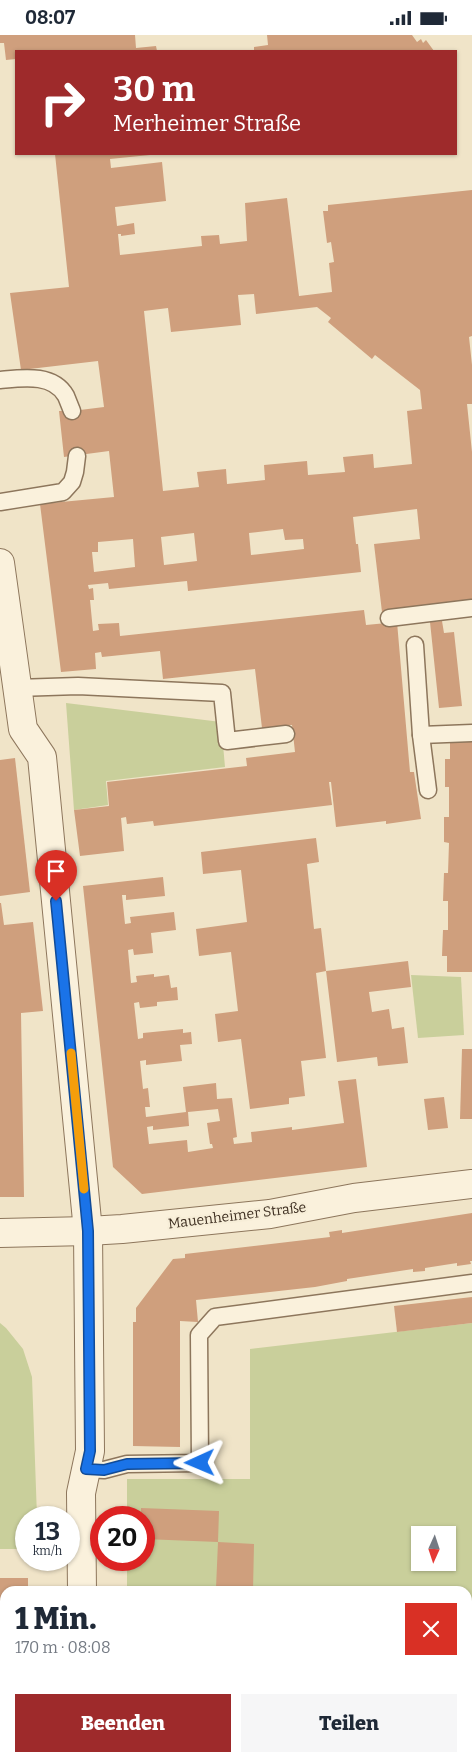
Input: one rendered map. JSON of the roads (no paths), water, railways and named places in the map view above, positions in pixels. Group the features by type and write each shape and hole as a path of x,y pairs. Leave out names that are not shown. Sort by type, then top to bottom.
{"street":[{"path":"0,563 23,729 42,757 88,1231 90,1451 80,1493 82,1586"},
{"name":"Mauenheimer Straße","path":"0,1233 88,1231 270,1214 354,1198 472,1184"}],"lane":[{"path":"0,380 44,379 56,386 65,395 72,411"},
{"path":"0,502 63,492 72,482 76,456"},
{"path":"389,618 472,608"},
{"path":"415,645 421,735 428,790"},
{"path":"17,688 78,686 222,693 227,741 286,734"},
{"path":"421,735 472,733"},
{"path":"86,1469 104,1470 127,1464 200,1463 199,1335 215,1317 472,1283"}]}
